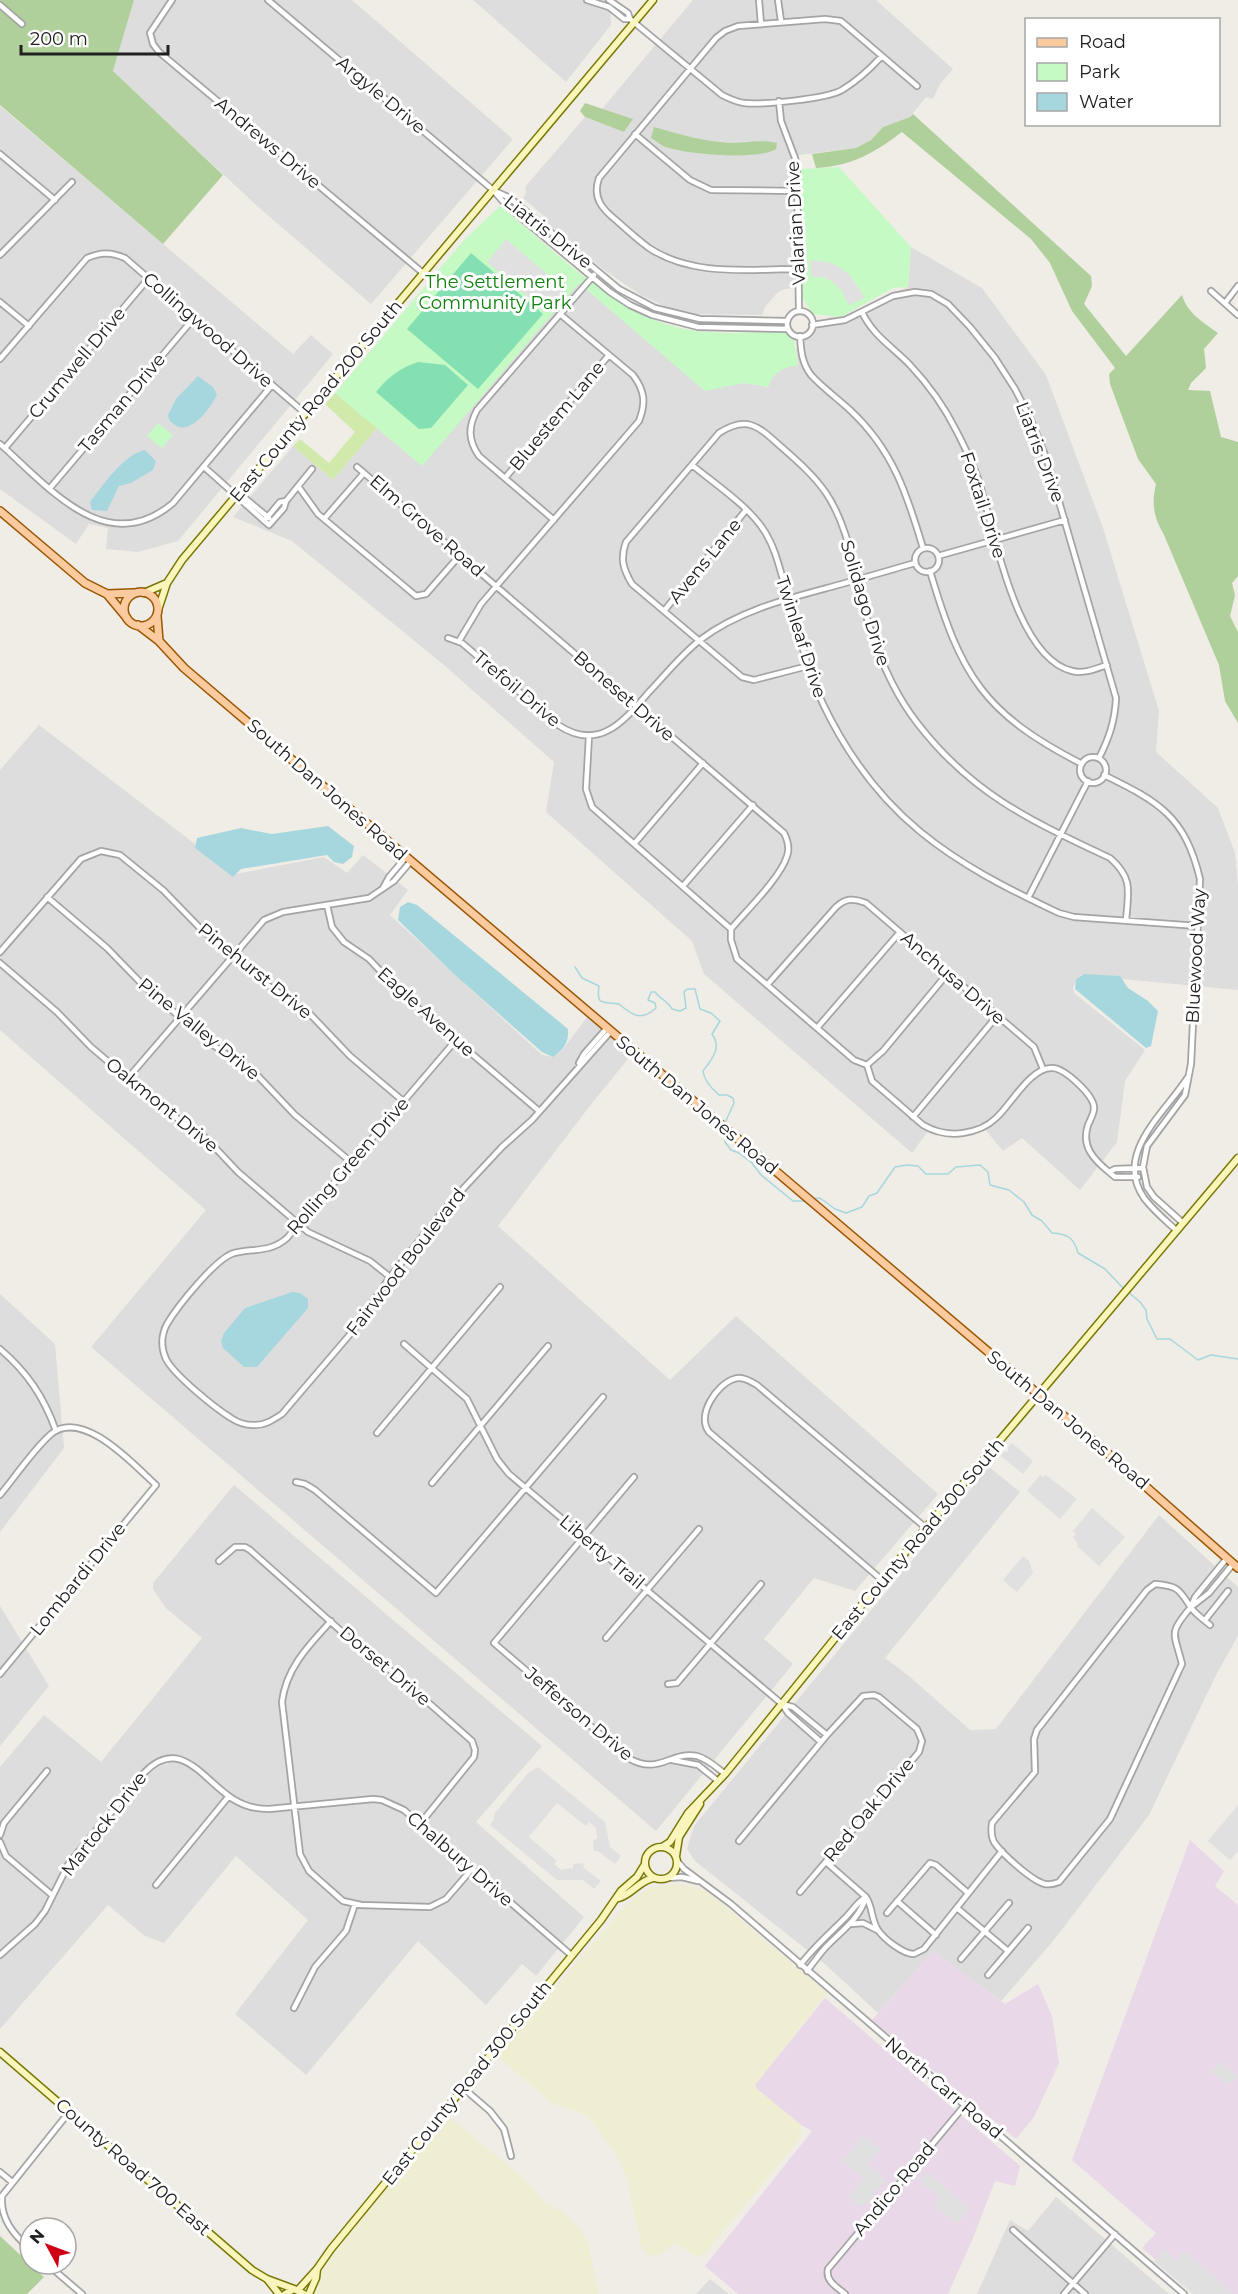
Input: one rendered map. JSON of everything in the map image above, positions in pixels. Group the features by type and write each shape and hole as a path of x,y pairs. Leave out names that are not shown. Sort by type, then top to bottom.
{"main road":[{"path":"0,511 85,583 107,594 127,618 138,625 149,624 157,611"},
{"path":"107,594 140,593 155,600 159,641"},
{"path":"127,618 126,602 140,593"},
{"name":"South Dan Jones Road","path":"138,625 159,641 184,668 408,860 1039,1394 1236,1566"}],"street":[{"name":"Andrews Drive","path":"172,0 150,33 153,44 159,52 423,273"},
{"name":"Argyle Drive","path":"268,0 493,190"},
{"path":"587,0 609,7 624,19 632,20"},
{"path":"609,0 723,95 735,102 746,104 779,101 840,92 862,76 881,57"},
{"name":"East County Road 200 South","path":"157,611 167,583 177,567 493,190 632,20 653,0"},
{"path":"759,0 761,24"},
{"path":"778,0 781,21"},
{"path":"0,5 22,24"},
{"path":"799,269 698,268 672,259 649,248 605,211 597,198 599,178 716,38 725,31 738,26 781,21 825,19 841,21 917,86"},
{"name":"Valarian Drive","path":"779,101 781,122 795,158 798,191 799,311"},
{"path":"635,134 690,180 711,190 798,191"},
{"path":"0,154 55,200"},
{"path":"0,255 72,182"},
{"name":"Liatris Drive","path":"493,190 510,198 619,289 655,308 677,315 723,321 787,321"},
{"name":"Liatris Drive","path":"493,190 506,205 610,292 630,305 652,315 698,327 788,330"},
{"name":"Collingwood Drive","path":"28,326 87,258 105,253 125,258 306,414"},
{"path":"554,520 479,456 471,445 469,431 477,410 597,271"},
{"name":"Crumwell Drive","path":"5,448 148,279"},
{"path":"1225,303 1238,286"},
{"path":"1211,291 1238,315"},
{"name":"Liatris Drive","path":"812,325 845,320 893,296 915,292 931,294 948,304 995,358 1031,420 1047,460 1116,698 1115,718 1110,736 1099,758"},
{"path":"0,302 28,326 0,359"},
{"path":"799,311 808,314 812,325 808,333 800,336 788,330 787,321 791,314 799,311"},
{"name":"Foxtail Drive","path":"862,312 872,331 909,364 934,394 957,431 978,479 1013,602 1031,635 1053,662 1069,671 1083,673 1107,665"},
{"path":"459,641 478,607 639,421 644,407 641,385 633,375 560,314"},
{"name":"Tasman Drive","path":"51,488 194,318"},
{"path":"800,336 801,355 805,367 862,423 881,446 895,469 907,495 923,548"},
{"name":"Bluestem Lane","path":"505,478 609,355"},
{"path":"0,444 74,509 87,516 103,522 125,523 145,519 164,510 176,499 272,385"},
{"name":"Solidago Drive","path":"664,611 632,584 622,563 622,553 626,542 719,433 740,423 761,428 798,461 827,494 841,524 870,630 892,686 920,726 946,758 999,801 1110,858 1126,876 1129,887 1126,921"},
{"name":"Twinleaf Drive","path":"692,465 746,510 756,520 769,540 789,598 808,666 823,704 847,750 877,791 912,826 967,866 1028,898 1074,917 1198,926"},
{"path":"204,467 266,519 269,525 312,469"},
{"name":"Elm Grove Road","path":"357,467 496,586"},
{"path":"324,519 364,473"},
{"path":"298,486 313,509 413,594 421,596 426,594 460,555"},
{"path":"266,519 280,502 286,501"},
{"name":"Avens Lane","path":"664,611 746,510"},
{"path":"938,556 1065,520"},
{"path":"923,548 934,550 938,556 938,564 930,571 920,570 915,563 916,555 923,548"},
{"path":"867,1065 854,1060 737,959 733,951 731,929 596,811 589,801 586,789 589,736 616,727 637,707 681,656 718,627 789,598 915,563"},
{"path":"930,571 942,613 956,649 982,691 1003,714 1024,731 1082,764"},
{"path":"140,593 167,583"},
{"name":"Boneset Drive","path":"496,586 784,833 789,849 780,871 731,929"},
{"path":"664,611 742,677 754,680 808,666"},
{"name":"Trefoil Drive","path":"448,638 459,641 558,725 569,732 589,736"},
{"path":"1090,757 1099,758 1104,764 1104,775 1096,782 1088,781 1081,774 1082,764 1090,757"},
{"path":"634,844 703,763"},
{"name":"Bluewood Way","path":"1104,775 1143,794 1177,823 1193,850 1200,879 1189,1074 1185,1095 1147,1146 1143,1168 1147,1187 1162,1206 1183,1223"},
{"path":"1028,898 1088,781"},
{"path":"683,886 753,805"},
{"name":"Pinehurst Drive","path":"47,897 81,859 101,852 120,855 164,890 199,927 266,984 309,1013 350,1056 404,1101"},
{"path":"128,1078 259,924 270,916 283,912 363,900 394,881 408,860"},
{"path":"0,952 47,897"},
{"name":"Pine Valley Drive","path":"47,897 107,948 141,983 213,1045 258,1076 295,1115 351,1162"},
{"name":"Anchusa Drive","path":"767,985 844,900 851,899 866,903 1034,1047 1043,1069"},
{"name":"Eagle Avenue","path":"327,905 332,927 338,936 369,959 405,997 540,1111"},
{"path":"817,1028 900,933"},
{"name":"Oakmont Drive","path":"0,963 50,1006 91,1047 165,1110 206,1138 238,1172 299,1224 320,1239 370,1261 390,1277"},
{"path":"867,1065 883,1052 948,974"},
{"path":"913,1117 997,1016"},
{"name":"Fairwood Boulevard","path":"255,1426 271,1421 282,1414 352,1332 390,1277 428,1229 475,1175 540,1111 578,1066 584,1054 609,1029"},
{"name":"Rolling Green Drive","path":"255,1426 232,1419 168,1363 162,1347 164,1329 171,1317 215,1265 234,1253 262,1251 275,1247 287,1238 456,1040"},
{"path":"867,1065 872,1081 913,1117 930,1129 954,1134 975,1131 998,1117 1034,1075 1043,1069 1060,1070 1092,1099 1094,1108 1087,1128 1089,1154 1115,1178 1144,1177"},
{"name":"Bluewood Way","path":"1177,1231 1143,1196 1135,1169 1138,1147 1145,1133 1177,1094 1189,1074"},
{"name":"East County Road 300 South","path":"662,1847 670,1842 688,1813 725,1774 882,1580 1238,1158"},
{"path":"1109,1172 1115,1169 1143,1168"},
{"path":"1157,1212 1162,1206"},
{"path":"377,1433 500,1287"},
{"name":"Liberty Trail","path":"404,1344 467,1399 500,1464 525,1488 782,1704 793,1707 827,1735"},
{"path":"432,1483 548,1346"},
{"path":"0,1349 33,1383 48,1409 56,1431 0,1495"},
{"path":"882,1580 708,1432 704,1424 704,1415 717,1394 735,1378 746,1379 757,1385 926,1528"},
{"path":"296,1482 315,1490 436,1593 603,1397"},
{"name":"Lombardi Drive","path":"0,1674 156,1485 108,1443 88,1431 65,1428 56,1431"},
{"path":"584,1537 634,1477"},
{"path":"606,1638 699,1528"},
{"name":"Jefferson Drive","path":"584,1537 494,1643 628,1758 646,1765 657,1765 684,1756 698,1757 725,1774"},
{"name":"Dorset Drive","path":"219,1561 231,1549 245,1546 368,1655 397,1675 472,1741 474,1757 420,1824"},
{"path":"1191,1608 1195,1597 1227,1558"},
{"path":"1210,1625 1191,1608 1187,1597 1171,1585 1155,1584 1147,1590 1037,1730 1034,1739 1035,1772 992,1823 993,1840 1035,1880 1052,1884 1059,1882 1110,1819 1182,1664 1174,1635 1176,1625 1191,1608 1236,1566"},
{"path":"668,1684 677,1683 761,1584"},
{"path":"1205,1620 1228,1591"},
{"path":"331,1621 294,1665 282,1694 281,1706 303,1863 343,1900 355,1904 430,1907 446,1899 472,1869"},
{"name":"Red Oak Drive","path":"739,1841 858,1700 868,1694 879,1697 917,1729 922,1741 919,1752 800,1893"},
{"path":"782,1704 788,1713 821,1742"},
{"name":"Chalbury Drive","path":"170,1758 189,1763 229,1796 258,1808 294,1807 373,1799 382,1800 404,1810 571,1955"},
{"name":"Martock Drive","path":"0,1955 35,1924 45,1911 69,1863 144,1773 157,1761 170,1758"},
{"name":"Jefferson Drive","path":"672,1760 698,1765 718,1781"},
{"path":"0,1835 4,1823 47,1771"},
{"path":"156,1885 229,1796"},
{"name":"East County Road 300 South","path":"677,1859 679,1837 701,1801"},
{"path":"0,1842 6,1856 52,1895"},
{"path":"668,1878 676,1872 677,1859 671,1850 662,1847 650,1852 645,1864 646,1870 653,1878 668,1878 689,1878 704,1882"},
{"path":"852,1924 863,1923 877,1930 907,1954 920,1952 1002,1851"},
{"name":"North Carr Road","path":"677,1859 684,1869 704,1882 1184,2294"},
{"path":"826,1862 866,1897 877,1930"},
{"path":"887,1913 930,1863 936,1865 968,1893"},
{"name":"East County Road 300 South","path":"285,2294 296,2289 317,2269 331,2248 619,1898 621,1891 637,1877 645,1864"},
{"name":"East County Road 300 South","path":"619,1898 643,1881 653,1878"},
{"path":"807,1971 826,1947 852,1924 866,1897"},
{"path":"800,1965 819,1941 848,1915 859,1901 866,1897"},
{"path":"897,1902 936,1935"},
{"path":"961,1959 1009,1903"},
{"path":"294,2008 315,1967 346,1930 355,1904"},
{"path":"957,1908 1008,1952"},
{"path":"988,1975 1028,1928"},
{"name":"County Road 700 East","path":"0,2052 252,2270 267,2279 304,2294"},
{"path":"462,2087 490,2111 504,2129 511,2157"},
{"name":"Andico Road","path":"845,2294 831,2282 827,2275 830,2266 965,2105"},
{"path":"18,2236 7,2225 1,2209 2,2196 66,2116 66,2110"},
{"path":"0,2172 12,2182"},
{"path":"1013,2230 1085,2294"},
{"path":"1065,2294 1115,2234"},
{"name":"East County Road 300 South","path":"309,2294 317,2269"},
{"path":"60,2276 78,2293"},
{"name":"County Road 700 East","path":"267,2279 279,2294"}],"shaded area":[{"path":"134,0 352,0 513,139 371,304 256,205 113,71"},
{"path":"473,0 610,0 611,25 566,82"},
{"path":"693,0 876,0 953,69 940,84 933,99 926,97 910,117 883,127 871,140 856,148 791,156 794,175 795,288 778,292 765,307 762,315 697,314 667,307 642,296 604,270 544,220 545,217 523,198 526,193 525,187 585,117 624,132 633,119 602,109"},
{"path":"0,106 293,354 311,335 333,354 178,541 138,552 106,549 108,528 89,524 76,544 0,489"},
{"path":"506,239 565,289 545,311 487,262"},
{"path":"911,247 982,288 1046,375 1103,528 1159,711 1156,752 1218,808 1235,853 1238,886 1238,990 1080,975 1073,987 1074,993 1145,1050 1125,1081 1117,1142 1080,1190 1022,1138 1003,1151 980,1123 968,1129 950,1130 932,1126 912,1153 704,974 692,941 546,812 554,762 444,665 292,541 233,517 293,446 333,480 377,428 420,464 579,283 705,390 744,383 768,387 772,375 784,368 798,365 796,349 829,317 841,317 908,287"},
{"path":"810,260 828,262 839,267 849,274 865,298 849,305 841,290 832,281 822,277 811,277"},
{"path":"39,725 212,857 231,875 324,857 347,873 363,855 408,890 390,915 542,1055 553,1057 563,1049 588,1016 632,1054 498,1226 670,1380 736,1316 938,1494 855,1591 814,1578 764,1639 793,1664 656,1831 91,1347 206,1210 0,1030 0,770"},
{"path":"0,1294 55,1344 64,1448 0,1532"},
{"path":"1012,1443 1033,1461 1023,1474 1001,1456 1004,1452 1008,1452 1008,1447"},
{"path":"989,1467 1020,1492 885,1658 970,1730 996,1729 1159,1515 1238,1587 1238,1636 1217,1673 1149,1815 1054,1940 1001,2001 933,1951 878,2013 826,1965 695,1861 687,1849 694,1826"},
{"path":"1040,1475 1043,1477 1046,1475 1077,1499 1060,1519 1027,1491"},
{"path":"234,1485 542,1746 476,1822 584,1917 536,1976 522,1964 486,2005 418,1941 306,2075 235,2014 308,1920 236,1856 164,1943 145,1936 108,1905 0,2029 0,1767 44,1715 101,1762 202,1638 166,1608 153,1589 153,1583"},
{"path":"1092,1508 1125,1537 1099,1566 1077,1546 1073,1537 1076,1534 1073,1531"},
{"path":"1023,1556 1029,1561 1033,1573 1017,1592 1003,1580"},
{"path":"0,1606 49,1686 0,1746"},
{"path":"538,1767 605,1822 610,1847 621,1856 615,1864 598,1851 594,1851 593,1840 597,1839 596,1828 589,1822 586,1826 557,1803 529,1837 557,1861 554,1864 561,1870 573,1868 573,1864 583,1863 584,1868 601,1881 594,1889 583,1880 557,1880 490,1825 494,1814 528,1773"},
{"path":"1238,1805 1238,1851 1230,1860 1208,1841"},
{"path":"1190,1840 1224,1871 1215,1886 1238,1905 1238,2294 1197,2294 1142,2248 1156,2233 1072,2160"},
{"path":"933,1951 1005,2004 1038,1984 1052,2016 1059,2063 1034,2117 1016,2139 872,2020"},
{"path":"825,1998 1020,2166 1015,2186 995,2181 948,2294 738,2294 705,2266 812,2131 801,2125 755,2085"},
{"path":"1221,2062 1238,2078 1225,2084 1211,2071"},
{"path":"863,2135 881,2149 868,2164 886,2179 880,2187 876,2185 879,2188 864,2206 862,2204 859,2206 848,2197 863,2178 842,2161"},
{"path":"927,2172 970,2209 956,2224 934,2205 940,2198 920,2181"},
{"path":"1056,2197 1169,2294 977,2294 1010,2220 1028,2231"},
{"path":"1164,2249 1176,2260 1184,2251 1234,2294 1193,2294 1154,2261"},
{"path":"710,2279 729,2294 696,2294"}],"green space":[{"path":"0,0 134,0 113,71 223,175 163,244 0,105"},
{"path":"585,103 633,119 624,132 585,117 580,111"},
{"path":"913,114 1091,276 1092,286 1084,304 1126,356 1182,295 1192,312 1218,333 1204,349 1206,368 1191,383 1188,390 1210,391 1221,437 1238,442 1238,576 1232,583 1235,595 1230,616 1238,632 1238,723 1225,701 1219,665 1158,523 1154,511 1156,484 1138,459 1110,384 1109,374 1115,368 1072,311 1050,263 1031,239 902,132 862,157 829,167 816,168 812,154 856,148 871,140 883,127"},
{"path":"654,127 719,142 777,143 776,149 754,155 686,152 663,146 651,138"},
{"path":"839,167 911,247 908,287 893,288 841,317 813,314 803,299 801,169"},
{"name":"The Settlement Community Park","path":"500,206 565,262 613,298 638,312 664,323 702,332 786,332 794,341 798,365 780,371 773,377 768,387 744,383 705,391 579,283 422,466 335,393 464,240"},
{"path":"471,253 543,314 478,389 407,329"},
{"path":"418,362 445,365 468,385 431,428 419,429 376,392 395,374"},
{"path":"335,393 377,428 333,480 293,446 300,439 329,463 355,432 325,404"},
{"path":"158,423 173,435 162,448 147,436"},
{"path":"681,1884 699,1888 710,1894 827,1993 755,2085 801,2125 801,2137 705,2253 700,2256 694,2255 676,2242 662,2254 652,2256 646,2254 642,2249 627,2178 617,2156 592,2121 584,2114 552,2103 502,2060 500,2052 619,1913 637,1896 652,1887"},
{"path":"446,2118 452,2119 523,2178 544,2202 562,2212 579,2228 587,2241 599,2294 301,2294 305,2283 322,2262 440,2122"},
{"path":"0,2236 18,2253 18,2276 44,2277 27,2294 0,2294"}],"water":[{"path":"198,376 213,387 217,395 206,412 195,423 183,427 177,426 171,422 168,415 176,399"},
{"path":"145,450 156,461 153,470 131,483 119,486 107,511 92,510 90,502 114,471 129,457"},
{"path":"328,826 354,846 352,857 343,864 334,862 327,855 241,869 233,877 195,848 197,838 241,828 272,834"},
{"path":"408,902 417,905 568,1029 567,1042 560,1051 553,1057 542,1052 455,975 398,920 400,907"},
{"path":"1084,974 1120,976 1128,988 1148,1001 1158,1011 1151,1046 1146,1048 1075,989 1076,979"},
{"path":"292,1292 300,1293 308,1299 308,1308 257,1367 244,1367 223,1348 221,1341 224,1333 245,1308"}],"waterway":[{"path":"575,967 582,978 599,986 598,993 602,1002 619,1004 628,1011 641,1016 656,1008 655,1003 648,1000 651,992 655,992 672,1009 680,1011 686,1008 684,992 687,989 695,989 700,1009 711,1013 720,1021 712,1034 716,1044 715,1053 703,1071 716,1093 733,1098 734,1103 724,1125"},
{"path":"724,1130 725,1142 731,1150 752,1163 761,1175 793,1201 804,1201"},
{"path":"812,1199 820,1198 835,1209 846,1213 862,1207 869,1196 877,1193 895,1167 918,1166 926,1174 948,1174 956,1167 980,1165 988,1172 990,1185 1009,1190 1024,1202 1032,1215 1042,1221 1052,1233 1070,1238 1078,1253 1105,1269 1123,1288"},
{"path":"1127,1291 1146,1310 1147,1319 1157,1339 1170,1339 1198,1360 1211,1355 1238,1359"}]}
